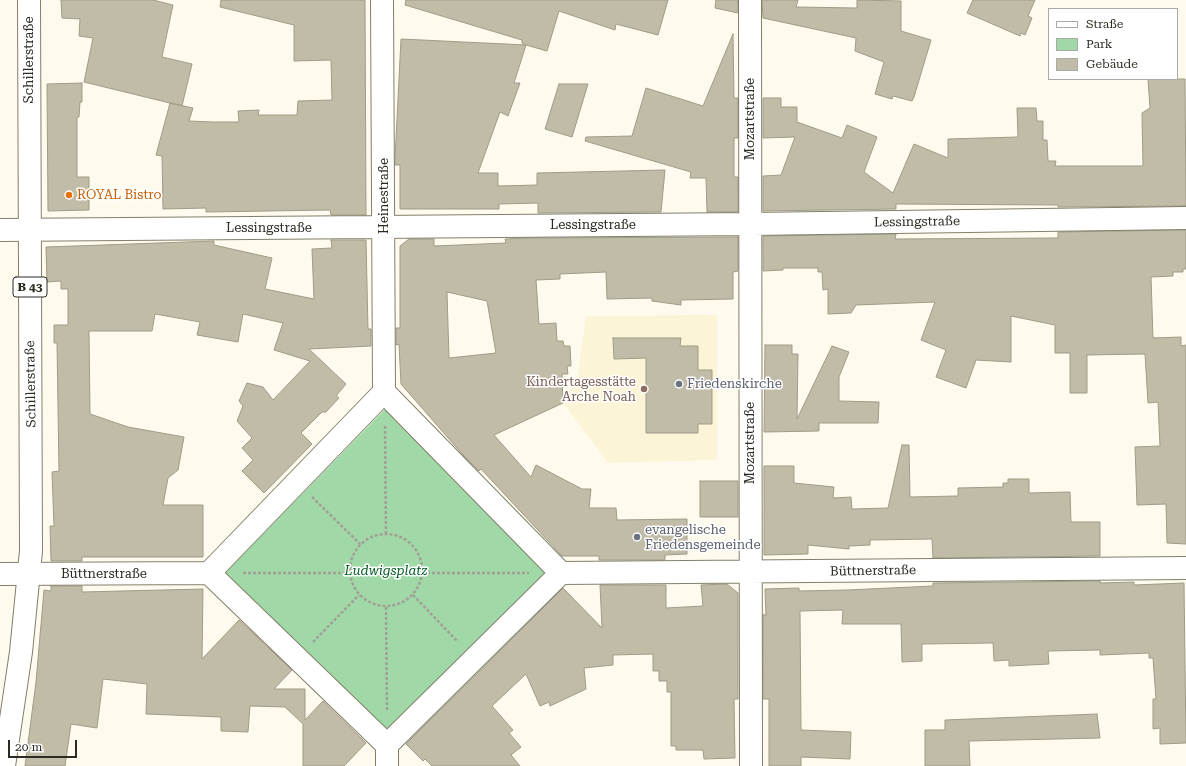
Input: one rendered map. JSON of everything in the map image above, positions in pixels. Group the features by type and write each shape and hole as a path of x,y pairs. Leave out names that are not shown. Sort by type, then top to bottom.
{"street":[{"name":"Schillerstraße","path":"4,766 21,652 29,574 32,486 29,230 29,0"},
{"name":"Heinestraße","path":"382,0 384,392"},
{"name":"Mozartstraße","path":"750,0 751,766"},
{"name":"Lessingstraße","path":"0,230 750,224 1186,218"},
{"path":"384,392 561,573 474,657 387,755 296,658 209,573 384,392"},
{"name":"Büttnerstraße","path":"561,573 1186,568"},
{"name":"Büttnerstraße","path":"0,574 209,573"}],"path":[{"path":"384,392 386,534"},
{"path":"297,482 360,544"},
{"path":"386,534 395,535 409,542 421,560 422,573 418,587 413,595 399,604 386,607 374,605 359,595 354,587 349,573 350,563 354,552 360,544 369,538 386,534"},
{"path":"209,573 349,573"},
{"path":"422,573 561,573"},
{"path":"296,658 359,595"},
{"path":"413,595 474,657"},
{"path":"386,607 387,755"}],"shaded area":[{"name":"Kindertagesstätte Arche Noah","path":"717,315 717,460 608,463 563,403 578,375 586,316"}],"green space":[{"name":"Ludwigsplatz","path":"385,409 549,573 387,733 225,573"}],"building":[{"path":"61,0 153,0 173,5 162,57 192,64 182,106 84,82 93,38 79,36 80,19 62,18"},
{"path":"221,0 365,0 366,215 331,215 330,210 206,212 206,208 163,209 162,156 156,155 170,103 193,108 189,121 239,122 238,111 259,110 258,115 297,115 298,101 332,100 331,60 294,61 294,25 220,7"},
{"path":"406,0 668,0 658,35 616,24 615,30 559,11 547,51 526,45 522,43 522,40 405,5"},
{"path":"716,0 738,0 738,13 715,8"},
{"path":"762,0 798,0 796,7 857,8 857,0 901,1 901,31 931,40 912,101 893,96 892,99 875,94 884,62 855,51 856,38 763,18"},
{"path":"973,0 1035,0 1028,16 1032,18 1025,35 1021,33 1020,36 967,13"},
{"path":"733,34 734,98 738,98 738,138 734,138 734,177 738,177 738,212 707,212 706,178 690,178 691,172 585,141 586,137 632,136 646,88 703,106"},
{"path":"401,39 526,45 514,83 520,83 508,116 500,112 478,173 498,173 498,186 537,185 537,173 665,170 661,212 538,213 538,203 499,204 499,209 400,209 400,165 395,165 395,159"},
{"path":"1185,79 1186,206 1058,207 1058,205 896,204 896,209 763,211 763,176 781,175 795,137 763,138 763,98 781,98 781,107 797,107 797,122 842,138 847,125 877,137 864,172 893,193 914,144 948,158 948,139 1018,137 1017,108 1036,108 1037,121 1043,121 1043,140 1047,140 1048,161 1056,161 1055,166 1143,166 1142,113 1150,108 1148,80"},
{"path":"82,83 82,102 80,102 79,117 77,117 77,177 89,177 89,210 48,211 47,84"},
{"path":"559,84 588,84 572,137 545,129"},
{"path":"1186,230 1186,269 1183,269 1183,272 1173,272 1173,276 1151,277 1153,338 1181,337 1181,346 1186,345 1186,544 1167,543 1166,504 1137,505 1135,447 1160,446 1158,402 1148,403 1145,354 1087,355 1087,393 1070,393 1070,353 1055,353 1055,325 1011,316 1011,362 976,360 966,388 936,377 946,350 921,340 935,302 856,305 851,313 828,314 828,289 823,290 822,272 818,272 818,268 783,268 783,270 763,271 763,236 896,234 895,239 1058,238 1058,232"},
{"path":"738,237 738,271 733,272 733,299 681,300 681,305 652,301 652,298 607,299 606,272 560,274 560,279 536,280 539,324 556,323 557,341 563,341 564,346 570,346 571,366 567,366 568,374 562,374 563,403 494,435 531,477 536,465 582,489 591,489 589,508 616,508 617,520 687,519 687,554 665,555 665,560 599,560 599,556 562,556 481,469 479,471 463,455 401,384 399,344 396,345 396,328 400,328 400,246 409,239 434,239 434,246 506,243 505,239","holes":["447,292 487,301 496,353 449,358"]},
{"path":"331,240 366,240 368,329 371,329 371,346 309,349 346,384 336,396 339,398 326,412 322,412 301,433 312,444 264,493 242,471 253,460 242,448 252,438 237,421 243,406 239,401 247,383 263,387 273,400 310,361 274,350 283,323 243,314 238,342 197,335 200,322 155,314 152,331 89,331 90,414 128,427 184,437 178,470 168,478 163,505 203,505 203,557 82,557 82,561 51,561 50,526 54,526 52,472 59,471 57,343 54,343 54,325 68,325 68,289 61,289 61,281 47,282 46,247 214,241 214,245 272,258 265,289 314,299 312,249 332,248"},
{"name":"Friedenskirche","path":"613,338 681,338 680,346 698,346 698,370 712,370 712,424 698,424 698,433 646,433 646,358 614,359"},
{"path":"765,345 792,345 792,354 798,354 797,419 832,346 849,352 839,377 839,401 879,402 878,423 819,423 819,431 764,432"},
{"path":"902,445 909,445 910,497 958,496 958,488 1003,487 1003,483 1008,483 1008,479 1029,479 1029,493 1070,492 1071,522 1100,522 1100,556 933,558 932,539 870,540 870,545 849,546 849,549 808,545 808,554 764,555 764,466 794,466 794,483 834,487 833,498 851,497 852,509 888,508"},
{"path":"700,481 738,481 738,517 700,517"},
{"path":"1100,581 1100,583 1134,582 1134,585 1184,583 1186,743 1160,744 1160,728 1153,729 1153,699 1156,699 1153,658 1149,658 1149,653 1100,655 1100,650 1048,651 1049,664 1009,666 1009,660 994,661 993,643 922,644 922,661 902,662 901,624 842,624 843,610 800,611 801,730 851,732 850,759 801,757 801,766 769,766 769,699 763,699 763,614 766,616 765,589 799,588 799,591 847,590 933,586 933,583"},
{"path":"727,584 738,593 738,699 734,699 735,758 704,759 703,750 676,750 676,746 671,746 671,692 667,692 667,681 659,681 659,671 653,671 653,654 613,655 613,665 584,668 586,689 550,706 549,702 540,706 526,674 492,706 513,730 509,733 521,747 511,755 520,766 432,766 425,759 423,761 406,744 563,588 602,628 600,585 666,585 666,608 703,606 701,585"},
{"path":"51,586 82,586 82,592 203,589 202,659 239,620 292,670 274,689 305,689 305,720 323,701 366,743 344,766 303,766 303,724 285,707 250,706 248,732 221,731 221,717 146,714 147,684 103,679 97,728 71,724 65,766 25,766 36,682 44,590 51,591"},
{"path":"1097,714 1100,738 969,741 970,766 925,766 925,730 945,730 945,720"}],"place":[{"name":"ROYAL Bistro","path":"69,195"},
{"name":"Friedenskirche","path":"679,384"},
{"name":"Kindertagesstätte Arche Noah","path":"644,389"},
{"name":"evangelische Friedensgemeinde","path":"637,537"}]}
